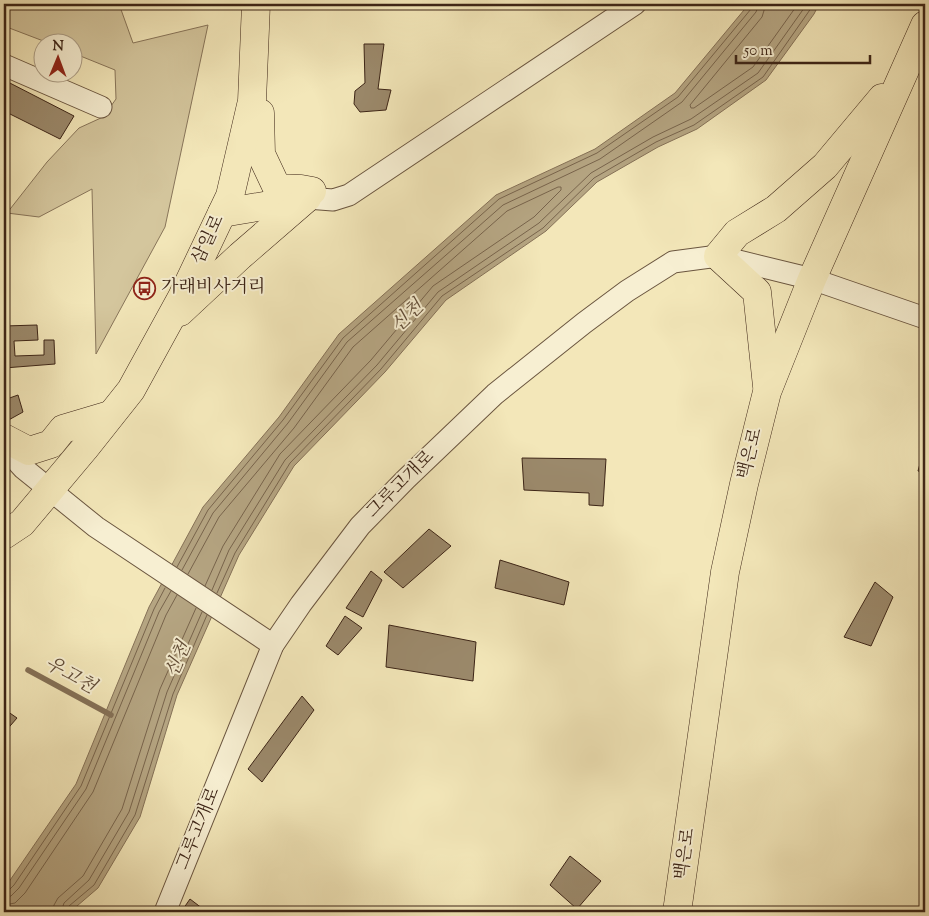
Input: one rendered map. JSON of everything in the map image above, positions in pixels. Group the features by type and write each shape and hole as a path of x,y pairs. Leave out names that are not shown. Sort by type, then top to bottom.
{"main road":[{"name":"삼일로","path":"4,535 22,523 131,390 182,297 222,213 230,196 252,102 256,4"},
{"name":"백은로","path":"677,912 726,572 744,484 767,392 812,279 925,25"},
{"path":"254,53 261,122 261,154 277,188 301,188 309,195"},
{"path":"767,392 757,292 718,256 737,233 776,209 825,166 902,74"},
{"path":"222,213 309,195"},
{"path":"168,323 309,195"},
{"path":"4,438 29,450 51,444 63,429 110,415"}],"street":[{"path":"309,195 333,200 349,195 635,4"},
{"path":"4,65 101,107"},
{"name":"그루고개로","path":"165,912 266,639 360,526 495,394 627,291 673,262 718,256 812,279 925,318"},
{"path":"4,447 23,468 96,527 266,639"}],"shaded area":[{"path":"4,4 119,4 133,43 208,25 165,227 96,354 92,189 39,217 7,213 47,162 79,128 103,117 116,99 115,70 82,57 82,32 32,32 32,37 4,26"}],"water":[{"name":"신천","path":"749,4 819,4 814,14 766,80 697,129 658,147 597,182 546,231 446,300 385,372 294,466 239,555 177,695 140,817 98,888 70,912 4,912 4,889 76,784 149,607 203,507 279,417 339,334 496,195 595,149 675,93"}],"building":[{"path":"364,44 384,44 378,89 391,90 386,110 360,112 354,104 355,91 365,83"},
{"path":"4,80 74,116 60,139 4,111"},
{"path":"37,325 38,340 14,341 15,356 44,355 44,340 54,340 55,364 4,368 4,326"},
{"path":"18,395 23,412 5,422 4,400"},
{"path":"925,445 925,473 918,471"},
{"path":"522,458 606,459 603,506 589,505 589,493 524,490"},
{"path":"429,529 451,546 403,588 384,572"},
{"path":"500,560 569,582 564,605 495,588"},
{"path":"371,571 382,580 363,617 346,608"},
{"path":"875,582 893,597 871,646 844,637"},
{"path":"345,616 362,628 338,655 326,646"},
{"path":"389,625 476,642 473,681 386,667"},
{"path":"302,696 314,710 262,782 248,769"},
{"path":"4,709 17,718 4,733"},
{"path":"570,856 601,881 577,909 550,885"},
{"path":"190,899 207,912 181,912"}],"waterway":[{"name":"우고천","path":"28,670 111,715"}],"place":[{"name":"가래비사거리","path":"145,288"}]}
